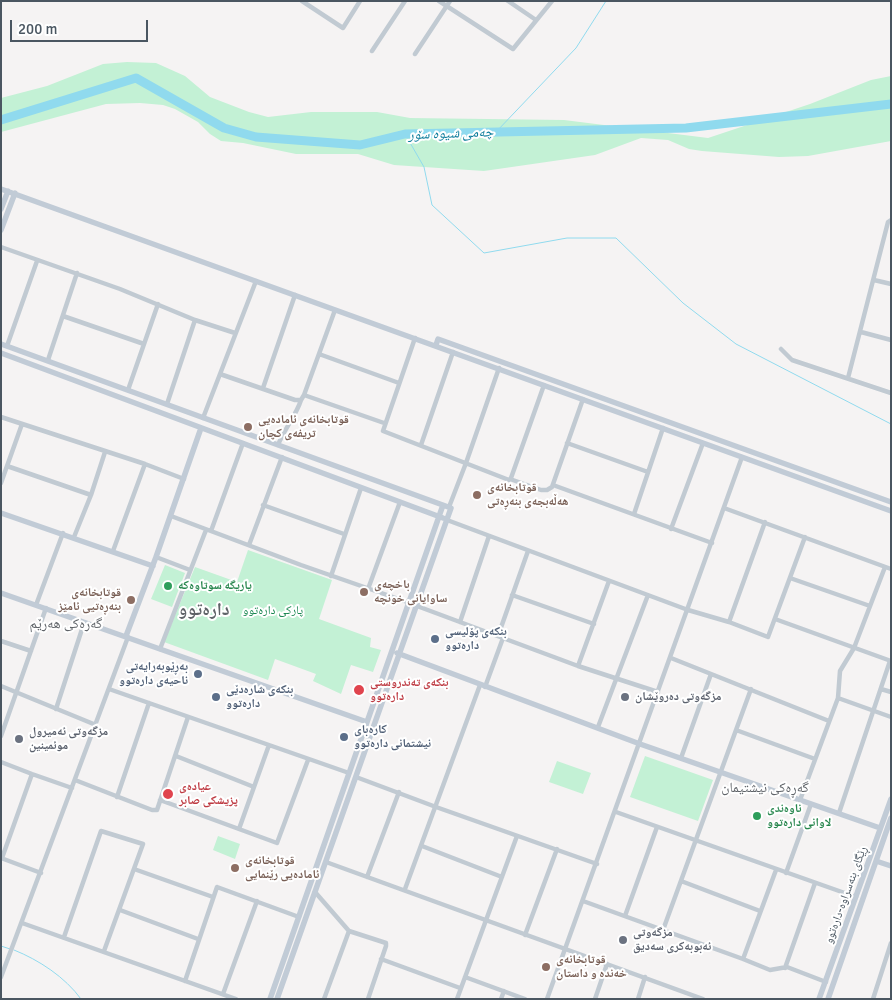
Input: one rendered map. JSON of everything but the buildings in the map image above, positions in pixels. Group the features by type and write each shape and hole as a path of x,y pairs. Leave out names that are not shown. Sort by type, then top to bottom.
{"street":[{"path":"302,1 343,28 360,1"},
{"path":"311,7 314,1"},
{"path":"372,51 405,1"},
{"path":"439,1 513,49 552,1"},
{"path":"416,54 450,1"},
{"path":"508,1 536,20"},
{"path":"1,209 4,190 15,193 891,511"},
{"path":"1,230 15,193"},
{"path":"848,378 888,222 891,220"},
{"path":"1,247 37,261 77,273 195,320 235,333"},
{"path":"37,261 4,345 448,507"},
{"path":"48,360 77,273"},
{"path":"874,280 891,284"},
{"path":"203,418 256,282"},
{"path":"262,388 296,295"},
{"path":"128,390 158,304"},
{"path":"278,445 283,432 304,395 335,310"},
{"path":"63,316 144,344"},
{"path":"167,404 195,320"},
{"path":"861,332 891,340"},
{"path":"415,338 384,423 383,430 385,433 510,479 544,490 550,489 583,399"},
{"path":"436,345 438,338 891,502"},
{"path":"781,349 792,360 891,393"},
{"path":"420,445 453,352"},
{"path":"1,353 609,581 768,637 805,537"},
{"path":"319,354 399,383"},
{"path":"277,999 447,520 448,507 466,463 499,368"},
{"path":"220,374 295,400 300,400"},
{"path":"510,479 544,385"},
{"path":"304,395 384,423"},
{"path":"1,417 184,479"},
{"path":"1,483 22,424"},
{"path":"1,977 96,725 201,428"},
{"path":"634,514 663,428"},
{"path":"686,436 689,429"},
{"path":"160,649 190,570 209,530 243,443"},
{"path":"567,443 648,472"},
{"path":"671,528 703,443"},
{"path":"249,545 286,448"},
{"path":"74,538 105,452"},
{"path":"547,999 616,812 742,457"},
{"path":"114,551 144,464"},
{"path":"7,466 90,495"},
{"path":"553,485 712,544"},
{"path":"331,576 361,488"},
{"path":"368,589 400,502"},
{"path":"263,505 344,534"},
{"path":"270,999 439,517 448,507"},
{"path":"724,508 891,569"},
{"path":"1,513 63,533 153,566"},
{"path":"171,516 331,576 410,603"},
{"path":"728,622 764,522"},
{"path":"36,605 63,533"},
{"path":"460,622 490,536"},
{"path":"406,889 483,686 528,551"},
{"path":"156,557 190,570"},
{"path":"800,800 838,698 840,671 854,648 885,567"},
{"path":"790,578 870,606"},
{"path":"578,666 609,581"},
{"path":"1,593 367,722 370,728 375,725"},
{"path":"512,595 594,624"},
{"path":"598,727 648,595"},
{"path":"417,606 578,666 658,692"},
{"path":"1,736 46,608"},
{"path":"775,619 890,661 839,813"},
{"path":"56,709 84,622"},
{"path":"403,623 410,625"},
{"path":"1,641 31,651"},
{"path":"392,651 640,744 886,830"},
{"path":"671,658 829,721"},
{"path":"681,758 711,674"},
{"path":"1,686 96,725"},
{"path":"109,689 349,773"},
{"path":"663,930 751,689"},
{"path":"881,689 891,692"},
{"path":"838,698 891,717"},
{"path":"117,797 149,703"},
{"path":"75,780 152,810 157,810 188,717"},
{"path":"736,730 815,759"},
{"path":"239,829 269,746"},
{"path":"176,756 254,787"},
{"path":"160,800 277,843 308,760"},
{"path":"1,762 72,788"},
{"path":"32,774 2,858 41,873"},
{"path":"356,777 597,864"},
{"path":"367,877 399,792"},
{"name":"ڕێگای بنەسراوە-دارەتوو","path":"828,999 886,830 891,799"},
{"path":"786,873 811,804"},
{"path":"616,812 815,883 861,904"},
{"name":"ڕێگای بنەسراوە-دارەتوو","path":"819,999 855,900 891,818"},
{"path":"625,916 657,827"},
{"path":"64,937 101,831 143,844 104,951"},
{"path":"457,999 517,836"},
{"path":"422,846 502,877"},
{"path":"525,935 557,849"},
{"path":"876,861 891,866"},
{"path":"326,862 406,889 525,935 566,948 703,999"},
{"path":"134,869 213,897"},
{"path":"743,958 776,870"},
{"path":"681,881 760,911"},
{"path":"785,968 815,883"},
{"path":"185,981 217,887 299,917"},
{"path":"315,892 349,931 386,943 368,999"},
{"path":"223,994 257,901"},
{"path":"583,901 743,958 768,969 776,970 787,967 826,982"},
{"path":"120,910 198,939"},
{"path":"22,923 236,999"},
{"path":"324,999 349,931"},
{"path":"872,999 891,943"},
{"path":"381,959 460,988"},
{"path":"595,999 608,964"},
{"path":"465,977 525,999"},
{"path":"638,999 645,977"},
{"path":"501,999 504,991"}],"green space":[{"path":"127,62 156,63 185,76 210,97 268,117 311,112 377,112 410,118 564,120 708,138 810,104 871,80 891,76 891,141 808,156 779,157 702,151 689,149 668,140 641,138 595,155 484,171 394,165 358,154 296,154 243,143 221,141 210,134 198,122 175,109 163,105 140,103 106,104 1,132 1,98 47,86 103,64"},
{"name":"پارکی دارەتوو","path":"248,550 332,580 319,619 371,638 370,647 381,650 373,672 351,665 341,694 313,681 316,674 275,659 268,680 164,642 195,567 237,582"},
{"name":"یاریگە سوتاوەکە","path":"165,565 185,573 172,607 151,599"},
{"path":"645,756 713,780 698,821 630,797"},
{"path":"557,761 591,773 583,794 549,782"},
{"path":"218,836 240,844 235,859 213,850"}],"waterway":[{"path":"496,132 576,48 606,1"},
{"name":"چەمی شیوە سۆر","path":"1,120 136,78 224,128 256,137 360,145 405,134 686,128 891,104"},
{"path":"405,134 424,167 432,205 484,253 567,238 616,238 683,303 736,344 891,424"},
{"path":"1,946 10,949"},
{"path":"14,950 51,970 67,983 81,999"}],"place":[{"name":"قوتابخانەی ئامادەیی تریفەی کچان","path":"248,427"},
{"name":"قوتابخانەی هەڵەبجەی بنەڕەتی","path":"477,495"},
{"name":"یاریگە سوتاوەکە","path":"168,586"},
{"name":"باخچەی ساوایانی خونچە","path":"364,592"},
{"name":"قوتابخانەی بنەڕەتیی ئامێز","path":"131,600"},
{"name":"بنکەی پۆلیسی دارەتوو","path":"435,639"},
{"name":"بەڕێوبەرایەتی ناحیەی دارەتوو","path":"198,674"},
{"name":"بنکەی تەندروستی دارەتوو","path":"359,690"},
{"name":"بنکەی شارەدێی دارەتوو","path":"216,697"},
{"name":"مزگەوتی دەروێشان","path":"625,697"},
{"name":"کارەبای نیشتمانی دارەتوو","path":"344,737"},
{"name":"مزگەوتی ئەمیرول موئمینین","path":"19,739"},
{"name":"عیادەی پزیشکی صابر","path":"168,794"},
{"name":"ناوەندی لاوانی دارەتوو","path":"757,816"},
{"name":"قوتابخانەی ئامادەیی رێنمایی","path":"235,868"},
{"name":"مزگەوتی ئەبوبەکری سەدیق","path":"623,940"},
{"name":"قوتابخانەی خەندە و داستان","path":"546,967"}],"district":[{"name":"دارەتوو","path":"204,610"},
{"name":"گەرەکی هەرێم","path":"66,624"},
{"name":"گەڕەکی نیشتیمان","path":"765,788"}]}
